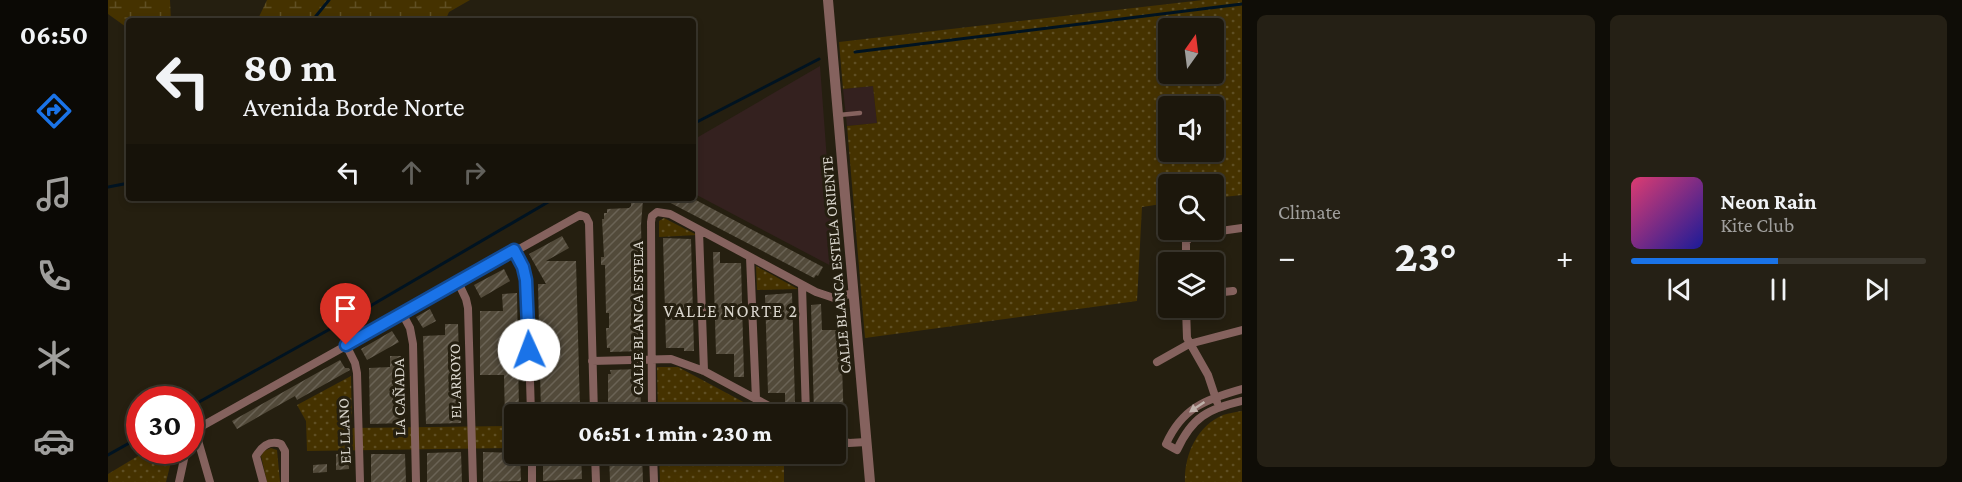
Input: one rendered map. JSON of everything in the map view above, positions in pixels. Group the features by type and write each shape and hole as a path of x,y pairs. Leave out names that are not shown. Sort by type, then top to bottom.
{"street":[{"name":"CALLE BLANCA ESTELA ORIENTE","path":"828,0 870,482"},
{"name":"CALLE BLANCA ESTELA","path":"652,404 651,222 654,214 661,211 699,231"},
{"path":"204,427 514,250 574,217 582,215 589,223 594,404"},
{"path":"1186,252 1186,242 1192,235 1242,228"},
{"path":"704,371 699,231 802,286 834,298 854,293"},
{"path":"514,250 523,267 526,280 531,404"},
{"path":"750,257 756,399"},
{"name":"EL ARROYO","path":"458,282 468,308 473,482"},
{"path":"802,286 806,404"},
{"path":"1224,292 1233,291"},
{"name":"LA CAÑADA","path":"402,313 410,328 413,344 416,482"},
{"path":"1186,318 1189,344 1208,375 1218,407"},
{"path":"1157,362 1189,344 1242,330"},
{"name":"EL LLANO","path":"346,345 357,373 360,482"},
{"path":"592,361 670,359 704,371 765,404"},
{"path":"1242,390 1216,397 1196,406 1177,424 1166,444 1177,450 1183,437 1196,420 1218,407 1242,401"},
{"path":"263,482 256,456 265,445 275,442 281,444 285,452 285,482"},
{"path":"846,442 866,442"},
{"path":"179,482 183,464"},
{"path":"204,464 210,482"},
{"path":"531,464 532,482"},
{"path":"595,464 596,482"},
{"path":"653,464 654,482"}],"lane":[{"path":"838,115 860,113"}],"shaded area":[{"path":"820,66 835,268 696,195 696,138"},
{"path":"873,86 877,123 847,126 843,89"}],"green space":[{"path":"108,0 170,0 171,18 126,18 126,27 108,14"},
{"path":"267,0 470,0 449,12 446,18 258,18"},
{"path":"1203,0 1242,0 1242,195 1224,197 1224,174 1158,174 1158,205 1142,207 1137,301 865,338 847,126 877,123 873,86 843,89 839,42"},
{"path":"664,218 697,235 659,237 659,221"},
{"path":"756,266 798,289 757,290"},
{"path":"657,367 678,367 747,404 658,404"},
{"path":"351,376 352,428 504,426 504,448 307,451 306,421 297,405"},
{"path":"1242,411 1242,482 1185,482 1187,462 1199,434 1206,426 1223,415"},
{"path":"271,448 277,450 280,482 267,482 261,456 264,451"},
{"path":"126,463 170,464 166,482 108,482 108,474"},
{"path":"659,464 784,464 784,482 660,482"}],"building":[{"path":"696,200 823,267 818,276 814,278 667,201"},
{"path":"631,201 643,201 641,225 644,347 641,347 642,351 610,352 610,348 607,348 606,328 609,328 609,313 606,313 605,265 601,265 601,257 604,257 602,219 607,209 631,206"},
{"path":"562,236 569,248 546,261 576,261 580,404 541,404 538,284 546,284 529,254"},
{"path":"663,238 691,239 694,351 684,351 684,348 666,348"},
{"path":"713,252 720,252 720,263 741,263 744,377 734,377 734,354 716,354"},
{"path":"504,269 510,281 481,298 474,285"},
{"path":"517,293 519,404 505,404 504,375 480,375 480,311 503,311 502,294"},
{"path":"792,293 795,403 785,404 785,393 768,393 765,295"},
{"path":"821,304 822,330 839,330 843,404 814,404 811,305"},
{"path":"430,309 436,321 423,328 416,317"},
{"path":"445,324 458,324 461,423 426,424 423,336 445,335"},
{"path":"392,331 399,342 367,360 361,349"},
{"path":"390,356 403,356 404,395 406,395 407,402 404,402 404,423 370,424 369,368 390,367"},
{"path":"340,360 345,368 350,370 297,400 295,396 237,429 232,421"},
{"path":"640,369 641,404 608,404 610,370"},
{"path":"461,452 462,482 427,482 427,453"},
{"path":"483,452 504,453 504,464 520,464 521,481 483,482"},
{"path":"336,454 349,454 349,469 336,470"},
{"path":"371,454 405,454 406,482 371,482"},
{"path":"327,464 327,472 313,473 313,465"},
{"path":"543,464 581,464 582,479 543,481"},
{"path":"609,464 642,464 643,482 610,482"}],"waterway":[{"path":"314,18 329,0"},
{"path":"855,52 1242,4"},
{"path":"696,122 819,59"},
{"path":"108,187 126,184"},
{"path":"204,399 348,319 550,201"},
{"path":"108,455 126,445"}],"district":[{"name":"VALLE NORTE 2","path":"731,311"}],"route":[{"path":"346,345 514,250 523,267 526,280 529,350"}]}
